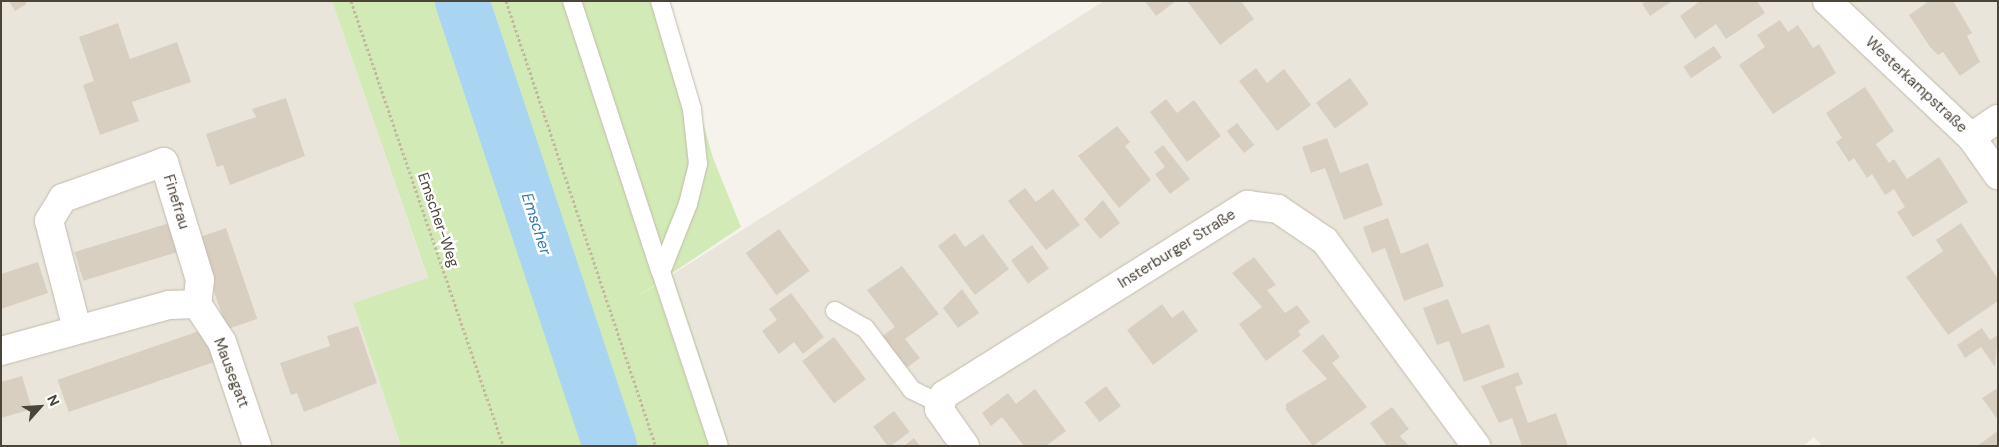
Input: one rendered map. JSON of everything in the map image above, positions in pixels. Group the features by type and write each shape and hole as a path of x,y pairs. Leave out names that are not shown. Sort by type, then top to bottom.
{"street":[{"name":"Westerkampstraße","path":"1827,1 1971,137 1998,175"},
{"path":"1971,137 1998,119"},
{"name":"Finefrau","path":"78,329 49,221 63,198 164,162 200,280 197,304"},
{"name":"Insterburger Straße","path":"941,404 944,395 972,376 1247,205 1278,209 1324,241 1476,446"},
{"path":"1,351 169,305 197,304"},
{"name":"Mausegatt","path":"197,304 222,342 257,446"},
{"path":"941,404 939,409 965,446"}],"lane":[{"path":"572,1 719,446"},
{"path":"660,1 692,109 698,164 688,204 661,272"},
{"path":"834,311 865,328 912,390 941,404"}],"path":[{"name":"Emscher-Weg","path":"351,1 502,446"},
{"path":"506,1 656,446"}],"shaded area":[{"path":"1,1 332,1 428,279 353,303 401,446 1,446"},
{"path":"1104,1 1998,1 1998,446 1822,446 1814,437 1803,446 730,446 673,274"}],"green space":[{"path":"332,1 669,1 713,158 741,227 632,300 673,274 730,446 401,446 353,303 428,278"}],"building":[{"path":"9,1 25,1 26,4 15,11"},
{"path":"1145,1 1176,1 1156,16"},
{"path":"1187,1 1241,1 1254,19 1220,45"},
{"path":"1646,1 1672,1 1650,16 1642,4"},
{"path":"1700,1 1757,1 1765,13 1726,39 1716,24 1695,39 1680,16"},
{"path":"1929,1 1953,1 1972,33 1967,36 1980,62 1960,76 1943,52 1938,55 1930,47 1909,15"},
{"path":"1780,20 1788,32 1798,25 1813,48 1819,44 1836,73 1773,114 1739,65 1765,47 1757,35"},
{"path":"118,23 130,59 177,42 191,82 132,102 139,121 100,135 83,85 94,81 79,37"},
{"path":"1714,46 1722,58 1691,78 1683,67"},
{"path":"1256,68 1267,83 1284,69 1311,105 1277,131 1239,81"},
{"path":"1350,78 1369,104 1335,129 1316,103"},
{"path":"1865,87 1894,131 1876,144 1889,163 1894,159 1907,179 1939,157 1968,202 1913,237 1897,212 1905,207 1894,189 1885,195 1872,174 1867,178 1854,158 1849,162 1836,142 1842,138 1826,113"},
{"path":"286,98 305,156 230,185 223,165 217,167 206,134 256,117 252,109"},
{"path":"1166,99 1177,113 1194,100 1221,136 1187,162 1150,112"},
{"path":"1237,123 1254,145 1244,153 1227,131"},
{"path":"1117,126 1130,142 1125,146 1151,180 1119,208 1078,156"},
{"path":"1327,138 1340,173 1368,163 1383,205 1344,220 1325,168 1311,173 1302,147"},
{"path":"1163,145 1190,179 1170,194 1155,174 1165,167 1154,152"},
{"path":"1025,188 1036,202 1053,189 1080,225 1046,250 1008,201"},
{"path":"1103,200 1120,223 1100,239 1084,219"},
{"path":"1388,218 1401,254 1428,243 1444,286 1404,301 1385,248 1372,253 1363,227"},
{"path":"173,222 182,251 83,281 75,252"},
{"path":"1961,223 1998,279 1998,301 1948,335 1906,277 1943,251 1936,240"},
{"path":"226,228 257,319 227,329 196,238"},
{"path":"779,229 810,271 776,295 746,253"},
{"path":"955,233 965,247 983,234 1009,269 975,295 938,246"},
{"path":"1032,245 1049,268 1028,284 1011,260"},
{"path":"1254,257 1276,285 1267,290 1285,313 1297,305 1310,322 1298,331 1301,335 1266,361 1239,324 1262,307 1232,273"},
{"path":"38,262 48,293 1,309 1,274"},
{"path":"902,266 939,314 905,339 920,358 902,371 878,339 895,327 867,290"},
{"path":"962,289 979,313 958,328 943,308"},
{"path":"791,293 824,337 803,354 794,342 779,354 762,331 777,320 769,309"},
{"path":"1448,299 1462,334 1489,324 1505,367 1464,382 1449,341 1437,345 1423,308"},
{"path":"1162,304 1172,318 1183,310 1198,331 1153,365 1127,330"},
{"path":"358,326 377,383 304,412 297,393 291,395 280,363 330,346 327,336"},
{"path":"208,328 219,360 69,412 58,380"},
{"path":"1982,328 1990,340 1998,335 1995,367 1981,347 1965,358 1957,345"},
{"path":"1323,334 1340,357 1332,363 1367,407 1313,446 1286,410 1286,404 1327,379 1302,351"},
{"path":"834,337 866,379 834,403 802,361"},
{"path":"1518,372 1523,384 1515,387 1528,423 1556,413 1568,446 1522,446 1512,418 1499,423 1481,386"},
{"path":"22,376 32,409 1,418 1,382"},
{"path":"1106,386 1121,406 1099,422 1084,402"},
{"path":"1998,388 1998,420 1982,398"},
{"path":"1035,389 1066,431 1046,446 1024,446 1002,417 991,426 982,413 1008,393 1016,404"},
{"path":"1392,407 1409,429 1400,436 1409,446 1387,446 1370,423"},
{"path":"894,411 910,432 891,446 888,446 873,427"},
{"path":"1998,431 1998,446 1977,446"},
{"path":"914,438 920,446 904,446"}],"waterway":[{"name":"Emscher","path":"462,1 610,446"}]}
